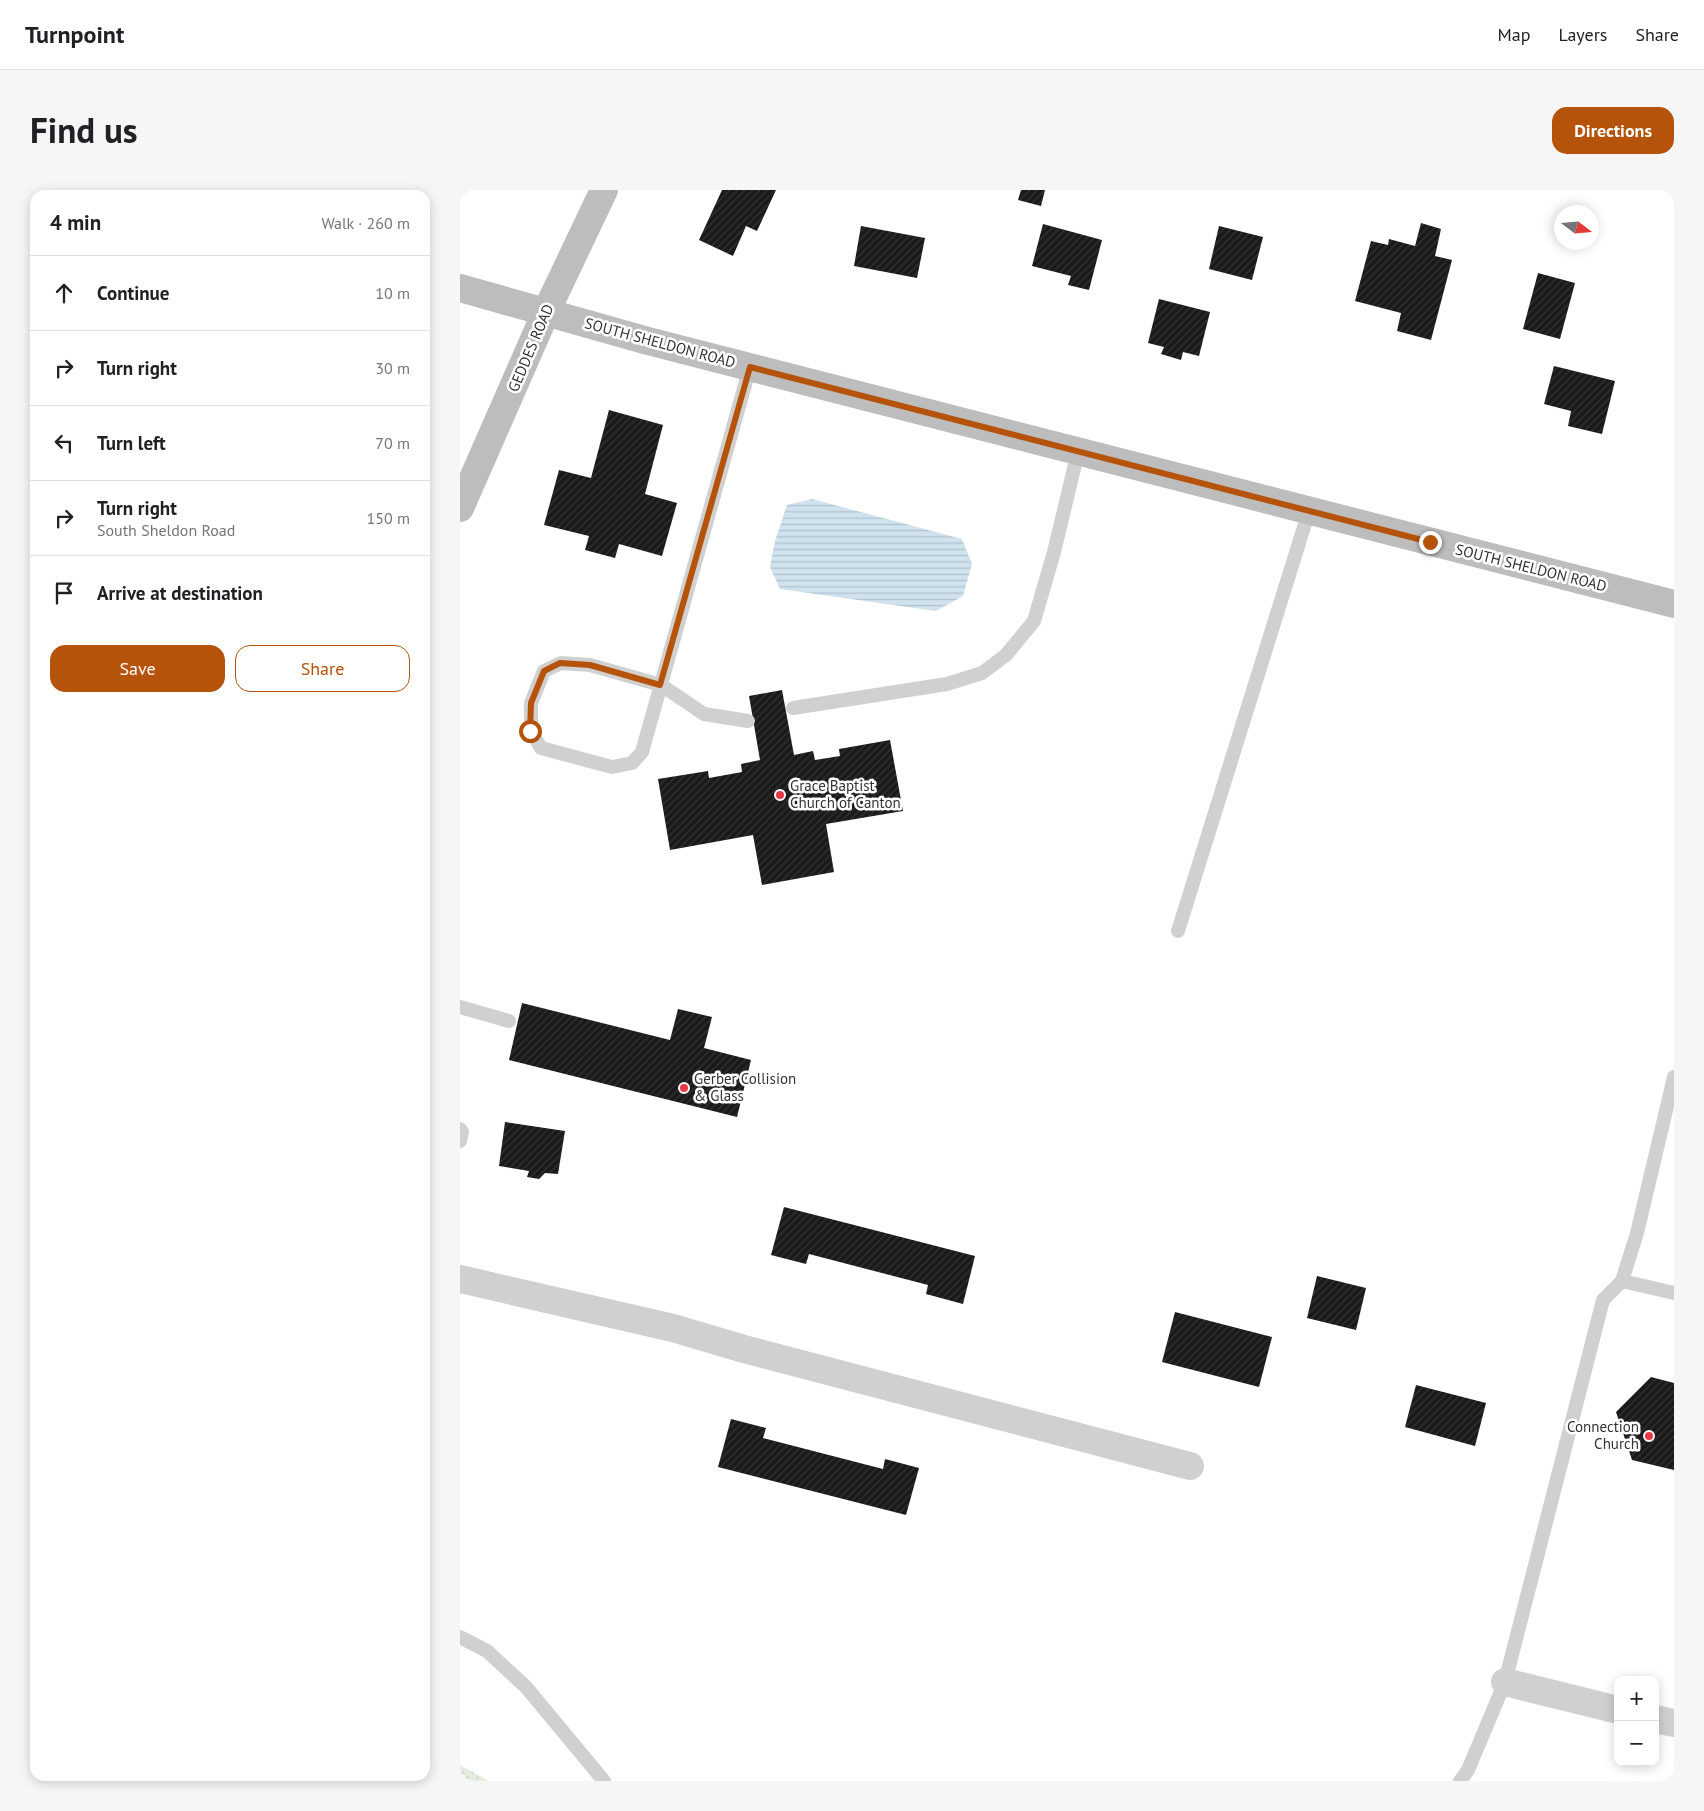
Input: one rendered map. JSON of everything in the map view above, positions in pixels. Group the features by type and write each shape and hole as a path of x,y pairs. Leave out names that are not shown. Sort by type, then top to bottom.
{"street":[{"name":"GEDDES ROAD","path":"460,508 546,312 604,190"},
{"name":"SOUTH SHELDON ROAD","path":"460,288 750,367 1674,604"},
{"path":"460,1279 673,1328 744,1349 1190,1466"},
{"path":"1504,1682 1614,1709"},
{"path":"1659,1720 1674,1723"}],"lane":[{"path":"748,721 704,714 660,685 590,665 560,663 544,671 531,703 530,731 541,748 612,767 632,763 642,752 660,685 750,367"},
{"path":"792,708 947,684 982,673 1006,655 1034,621 1054,552 1078,452"},
{"path":"1178,931 1309,511"},
{"path":"460,1006 509,1021"},
{"path":"1460,1781 1468,1770 1504,1682 1603,1300 1622,1280 1637,1233 1674,1077"},
{"path":"460,1129 460,1141"},
{"path":"1622,1280 1674,1293"},
{"path":"460,1637 488,1650 526,1687 604,1781"}],"shaded area":[{"path":"460,1765 489,1781 460,1781"}],"water":[{"path":"812,499 962,539 972,564 963,596 936,611 780,589 770,567 775,541 787,505"}],"building":[{"path":"722,190 776,190 757,231 746,226 733,256 699,240"},
{"path":"1021,190 1045,190 1041,206 1018,200"},
{"path":"1421,223 1441,229 1435,256 1452,260 1431,340 1397,331 1401,313 1355,301 1371,241 1388,245 1389,239 1415,246"},
{"path":"1043,224 1102,240 1089,290 1068,285 1071,276 1032,266"},
{"path":"861,226 925,238 917,278 854,266"},
{"path":"1219,226 1263,237 1252,280 1209,269"},
{"path":"1538,273 1575,283 1560,339 1523,329"},
{"path":"1159,299 1210,312 1199,356 1183,352 1181,360 1161,354 1164,347 1148,343"},
{"path":"1554,366 1615,381 1602,434 1568,426 1571,411 1544,404"},
{"path":"609,410 663,425 645,494 677,503 662,556 619,544 615,558 585,550 589,536 544,525 559,470 591,478"},
{"name":"Grace Baptist Church of Canton","path":"782,690 794,755 813,751 815,760 840,756 839,749 890,740 903,811 826,824 834,872 762,885 753,835 670,850 658,779 708,771 709,778 742,772 741,764 760,760 749,696"},
{"name":"Gerber Collision & Glass","path":"522,1003 670,1040 678,1009 712,1017 704,1048 751,1060 737,1117 509,1060"},
{"path":"505,1122 565,1131 558,1174 545,1173 539,1179 527,1177 529,1171 499,1166"},
{"path":"784,1207 975,1256 963,1304 926,1294 928,1285 809,1254 806,1264 771,1255"},
{"path":"1317,1276 1366,1288 1356,1330 1307,1318"},
{"path":"1175,1312 1272,1337 1259,1387 1162,1362"},
{"name":"Connection Church","path":"1651,1377 1674,1383 1674,1470 1632,1460 1616,1412"},
{"path":"1416,1385 1486,1403 1475,1446 1405,1427"},
{"path":"731,1419 766,1428 763,1438 883,1469 885,1459 919,1468 906,1515 718,1467"}],"place":[{"name":"Grace Baptist Church of Canton","path":"780,795"},
{"name":"Gerber Collision & Glass","path":"684,1088"},
{"name":"Connection Church","path":"1649,1436"}],"route":[{"path":"530,731 531,703 544,671 560,663 590,665 660,685 750,367 1430,542"}]}
